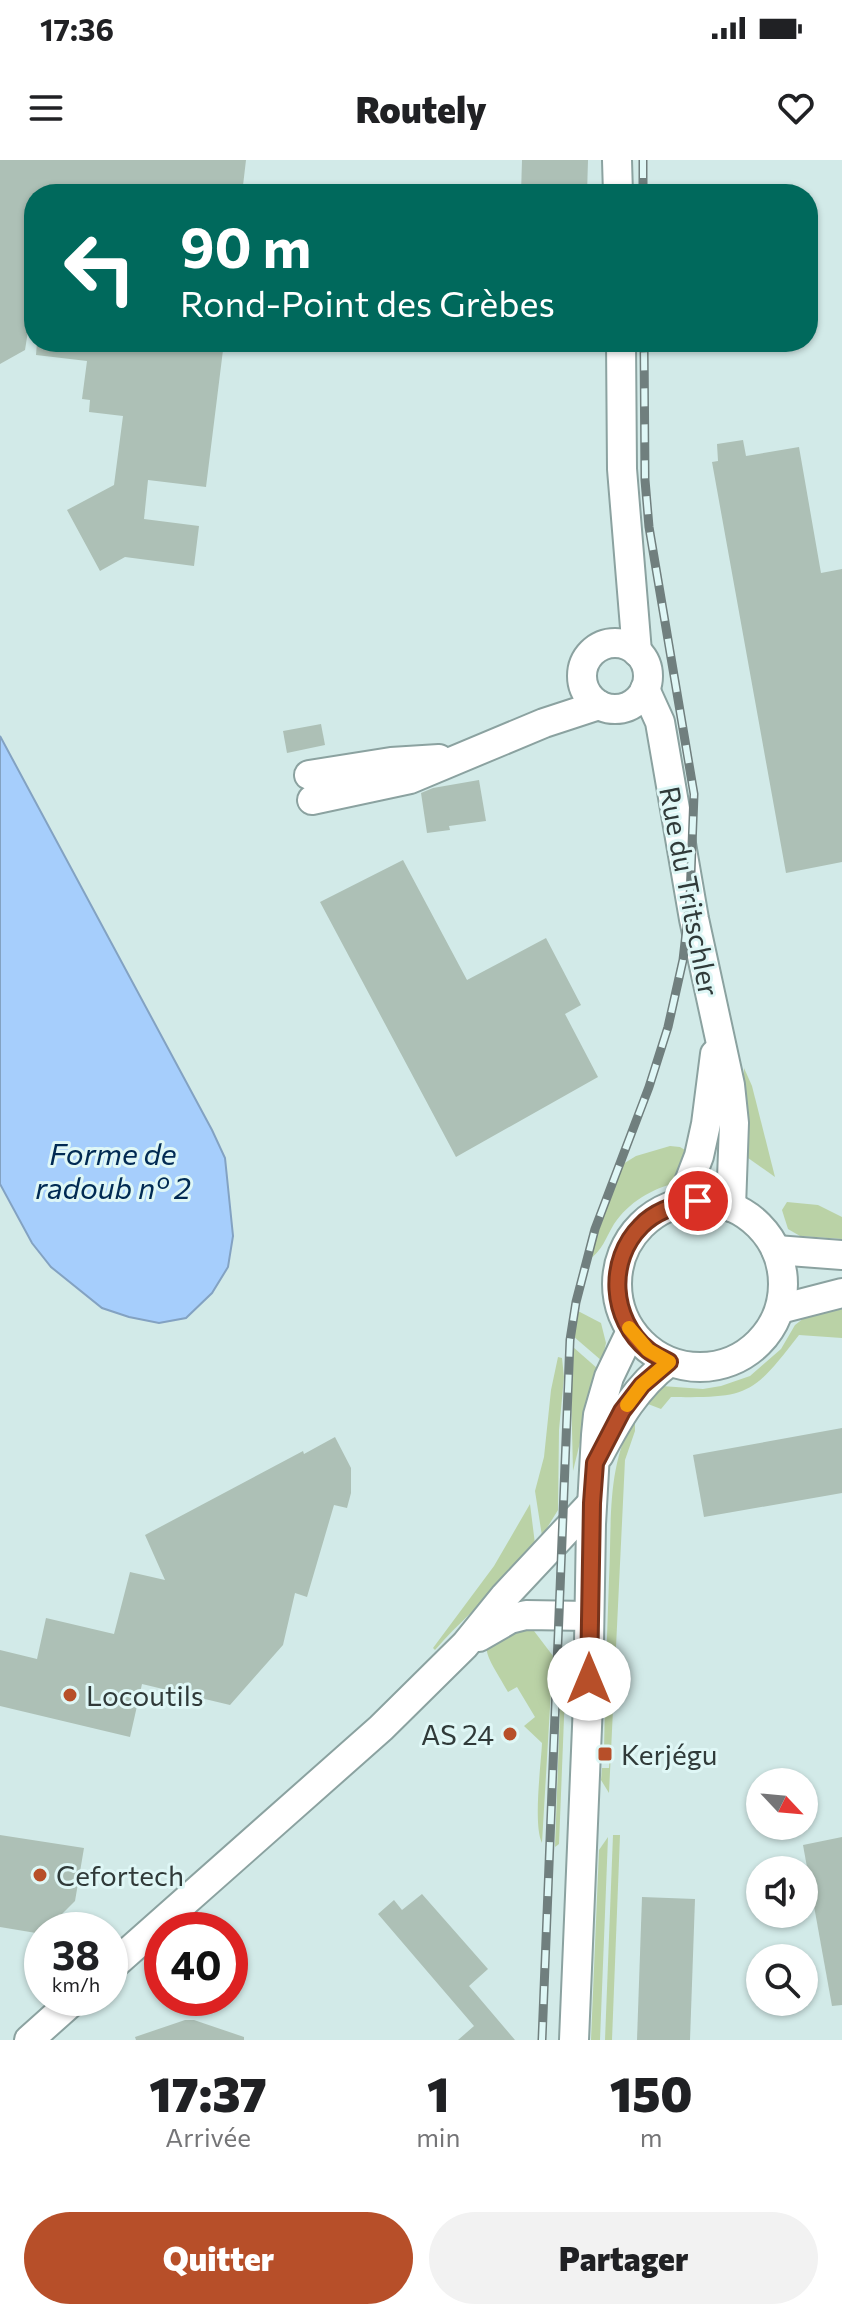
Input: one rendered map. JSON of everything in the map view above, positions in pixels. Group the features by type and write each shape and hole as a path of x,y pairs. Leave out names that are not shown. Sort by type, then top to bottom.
{"street":[{"path":"617,160 618,184"},
{"path":"621,352 622,469 637,652"},
{"path":"544,723 582,677 587,659 600,647 616,618 628,565"},
{"path":"311,787 391,762 426,758 452,760 544,723 636,702 645,689 646,665 637,652 623,644 600,647"},
{"path":"582,677 584,688 610,706"},
{"name":"Rue du Tritschler","path":"645,689 660,722 690,898 730,1085 734,1123 731,1207"},
{"name":"Rue du Tritschler","path":"610,706 663,749"},
{"name":"Rue du Tritschler","path":"681,1203 699,1156 718,1034"},
{"path":"715,1202 731,1207 757,1223 776,1250 782,1270 780,1309 770,1330 755,1347 736,1360 692,1368 669,1362 648,1350 631,1331 621,1311 617,1288 619,1265 627,1244 641,1225 681,1203 715,1202"},
{"path":"776,1250 842,1255"},
{"path":"780,1309 842,1293"},
{"path":"574,2040 588,1703 592,1503 598,1415 609,1377 631,1331"},
{"path":"595,1463 622,1411 642,1385 669,1362"},
{"path":"128,1952 381,1728 465,1645 504,1597 592,1503"},
{"path":"465,1645 510,1619 526,1615 589,1616"},
{"path":"29,2040 56,2016"}],"green space":[{"path":"744,1068 752,1086 775,1177 741,1153"},
{"path":"670,1146 690,1153 677,1183 633,1203 614,1224 600,1249 588,1260 623,1164 636,1156"},
{"path":"787,1202 818,1205 842,1217 842,1239 800,1236 788,1229 782,1210"},
{"path":"842,1309 842,1338 799,1335 770,1371 746,1389 717,1396 671,1397 661,1409 648,1404 662,1386 703,1389 750,1376 781,1349 795,1325 804,1318"},
{"path":"578,1311 601,1323 606,1343 602,1361 573,1336"},
{"path":"573,1347 598,1369 573,1471 571,1390"},
{"path":"558,1357 562,1358 564,1377 559,1430 558,1510 542,1536 535,1491 544,1457"},
{"path":"635,1417 635,1431 625,1460 609,1793 601,1780 602,1768 609,1768 610,1751 604,1750 612,1495 619,1455"},
{"path":"530,1504 535,1544 512,1572 435,1650 433,1648 494,1566"},
{"path":"531,1627 553,1656 542,1843 538,1809 542,1743 524,1726 535,1717 517,1687 508,1692 492,1664 487,1647 498,1636"},
{"path":"562,1656 566,1668 559,1844 555,1847"},
{"path":"613,1835 620,1835 612,2040 605,2040"},
{"path":"608,1837 600,2040 591,2040 599,1850"}],"water":[{"name":"Forme de radoub nº 2","path":"0,736 225,1158 233,1236 228,1267 212,1293 186,1318 159,1323 102,1308 51,1267 32,1243 0,1184"}],"building":[{"path":"0,160 246,160 243,184 24,184 24,351 0,364"},
{"path":"522,160 588,160 587,184 521,184"},
{"path":"36,352 223,352 206,487 148,480 144,519 199,526 194,566 125,557 100,571 67,510 114,485 123,416 89,412 90,400 82,399 87,361 36,355"},
{"path":"743,440 746,456 799,447 821,573 842,569 842,862 786,873 712,462 718,461 717,444"},
{"path":"321,724 325,745 287,753 283,731"},
{"path":"479,780 486,821 449,826 450,830 427,833 421,793"},
{"path":"403,860 467,980 546,938 581,1005 565,1014 598,1077 456,1157 320,902"},
{"path":"842,1428 842,1493 704,1517 693,1455"},
{"path":"335,1437 351,1468 351,1493 347,1508 334,1505 307,1597 295,1593 283,1645 230,1705 142,1684 130,1737 0,1706 0,1650 37,1659 46,1618 114,1634 130,1572 165,1580 145,1535"},
{"name":"Cefortech","path":"0,1835 84,1848 75,1901 64,1912 24,1912 24,1931 0,1927"},
{"path":"842,1837 842,2005 832,2006 818,1928 818,1856 805,1856 803,1845"},
{"path":"422,1894 488,1969 469,1986 515,2040 458,2040 474,2026 378,1914 394,1900 402,1910"},
{"path":"642,1897 695,1899 690,2040 637,2040"},
{"path":"185,2020 194,2020 244,2037 244,2040 136,2040 135,2037"}],"railway":[{"path":"643,160 643,184"},
{"path":"542,2040 570,1340 576,1302 595,1229 649,1087 668,1027 683,960 690,898 694,794 649,527 645,480 644,352"}],"slow traffic":[{"path":"627,1405 642,1385 669,1362 648,1350 629,1328"}],"place":[{"name":"Locoutils","path":"70,1695"},
{"name":"AS 24","path":"510,1734"},
{"name":"Kerjégu","path":"605,1754"},
{"name":"Cefortech","path":"40,1875"}],"route":[{"path":"589,1679 595,1463 622,1411 642,1385 669,1362 648,1350 631,1331 621,1311 617,1288 619,1265 627,1244 641,1225 681,1203 698,1201"}]}
